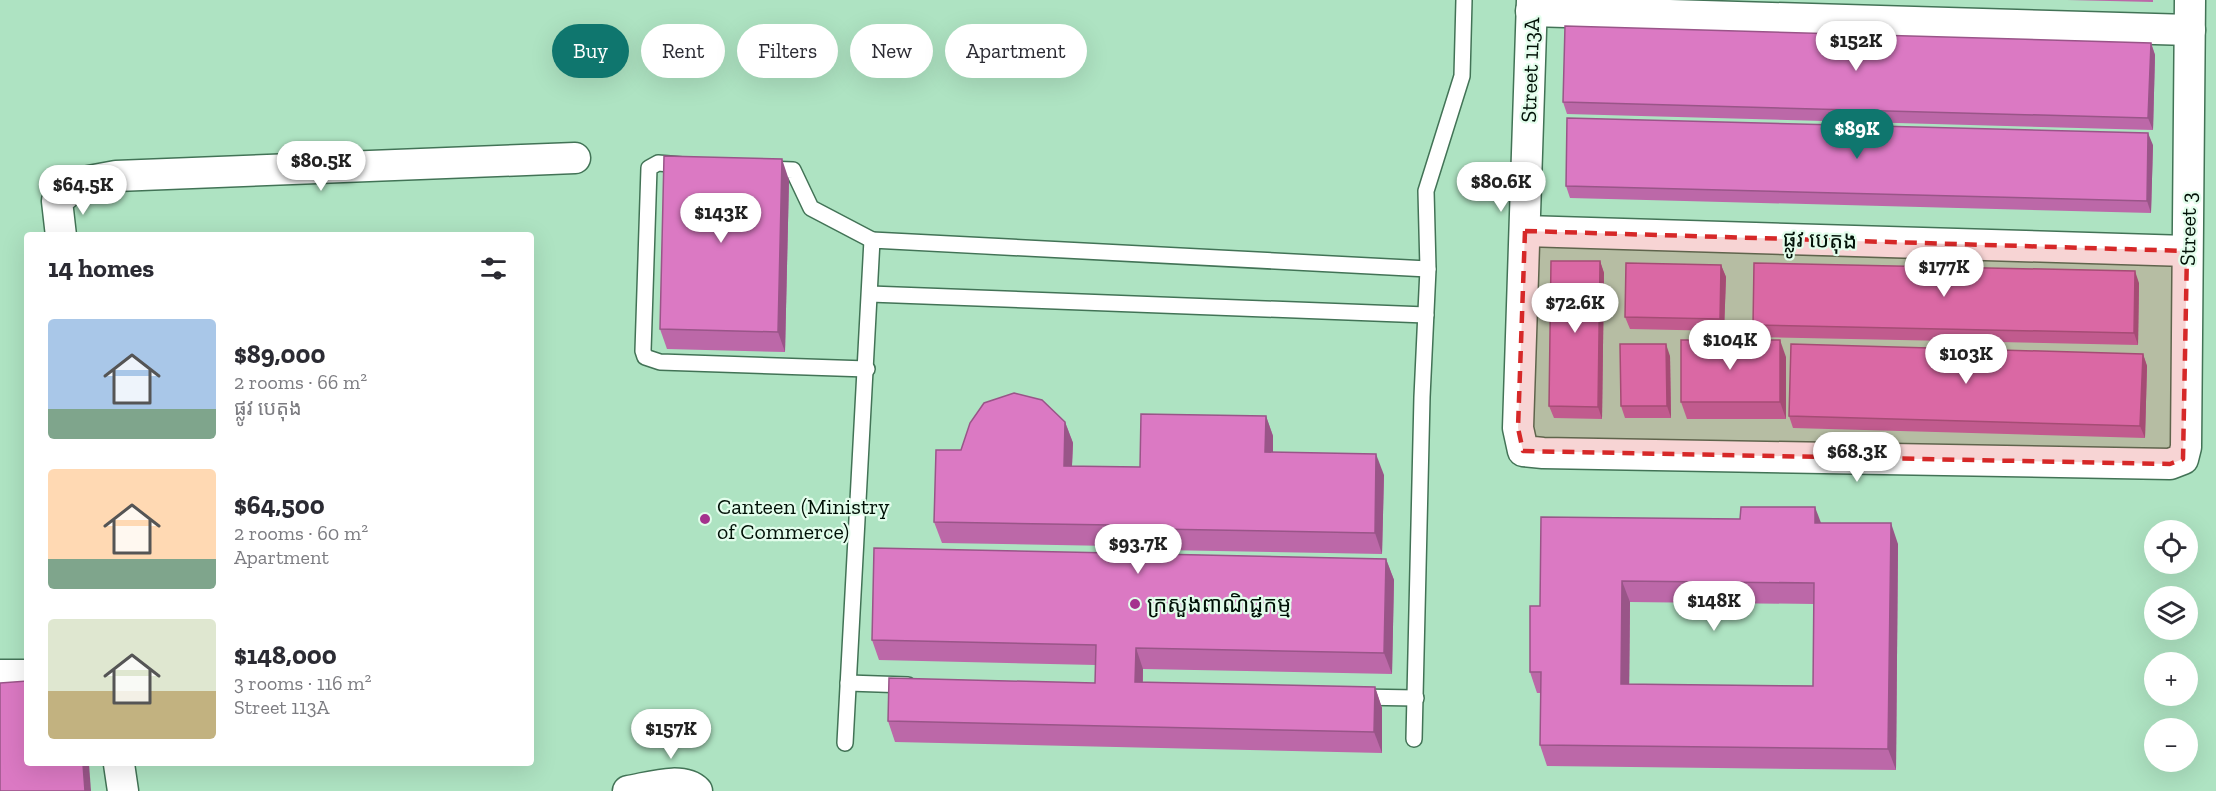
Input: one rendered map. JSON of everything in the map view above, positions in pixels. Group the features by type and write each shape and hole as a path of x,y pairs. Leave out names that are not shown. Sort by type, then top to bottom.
{"street":[{"name":"Street 3","path":"2183,459 2186,447 2190,0"},
{"path":"1532,6 2190,30"},
{"name":"Street 113A","path":"1532,6 1518,428 1523,451 2170,464 2183,459"},
{"path":"61,232 57,201 78,183 116,176 575,158"},
{"name":"ផ្លូវ បេតុង","path":"1525,231 2187,251"},
{"path":"0,675 24,675"},
{"path":"119,766 123,791"},
{"path":"628,791 681,783 691,785 697,791"}],"lane":[{"path":"1414,739 1428,269 1426,191 1462,76 1464,0"},
{"path":"703,166 658,163 649,168 643,351 645,357 660,362 867,369"},
{"path":"748,168 793,170 811,208 872,240 1428,269"},
{"path":"845,743 867,369 872,240"},
{"path":"870,294 1426,315"},
{"path":"848,683 919,685"},
{"path":"1345,696 1416,698"}],"highlighted area":[{"path":"1525,231 2187,251 2183,459 2170,464 1523,451 1518,428"}],"building":[{"path":"1565,26 2151,43 2148,118 1563,102"},
{"path":"1567,118 2148,133 2147,201 1566,186"},
{"path":"664,156 782,159 778,332 660,329"},
{"path":"1551,261 1600,261 1598,407 1549,406"},
{"path":"1626,263 1721,265 1720,319 1625,317"},
{"path":"1754,263 2135,271 2134,333 1753,325"},
{"path":"1681,340 1780,340 1780,402 1681,402"},
{"path":"1620,344 1666,344 1667,406 1621,406"},
{"path":"1791,344 2143,354 2140,426 1789,416"},
{"path":"1014,393 1042,400 1065,422 1064,466 1140,467 1141,414 1266,416 1265,452 1376,454 1375,533 1156,529 1155,554 1386,559 1384,653 1136,648 1135,682 1375,687 1374,732 888,721 889,678 1095,683 1096,645 872,640 874,548 1112,553 1112,525 934,522 936,450 961,450 970,423 984,403"},
{"path":"1741,507 1815,507 1815,523 1891,523 1888,749 1540,745 1541,672 1530,672 1530,606 1540,606 1541,517 1740,519","holes":["1622,581 1814,583 1813,686 1621,684"]},
{"path":"24,681 24,766 83,766 85,791 0,791 0,683"}],"place":[{"name":"Canteen (Ministry of Commerce)","path":"705,519"},
{"name":"ក្រសួងពាណិជ្ជកម្ម","path":"1135,604"}]}
